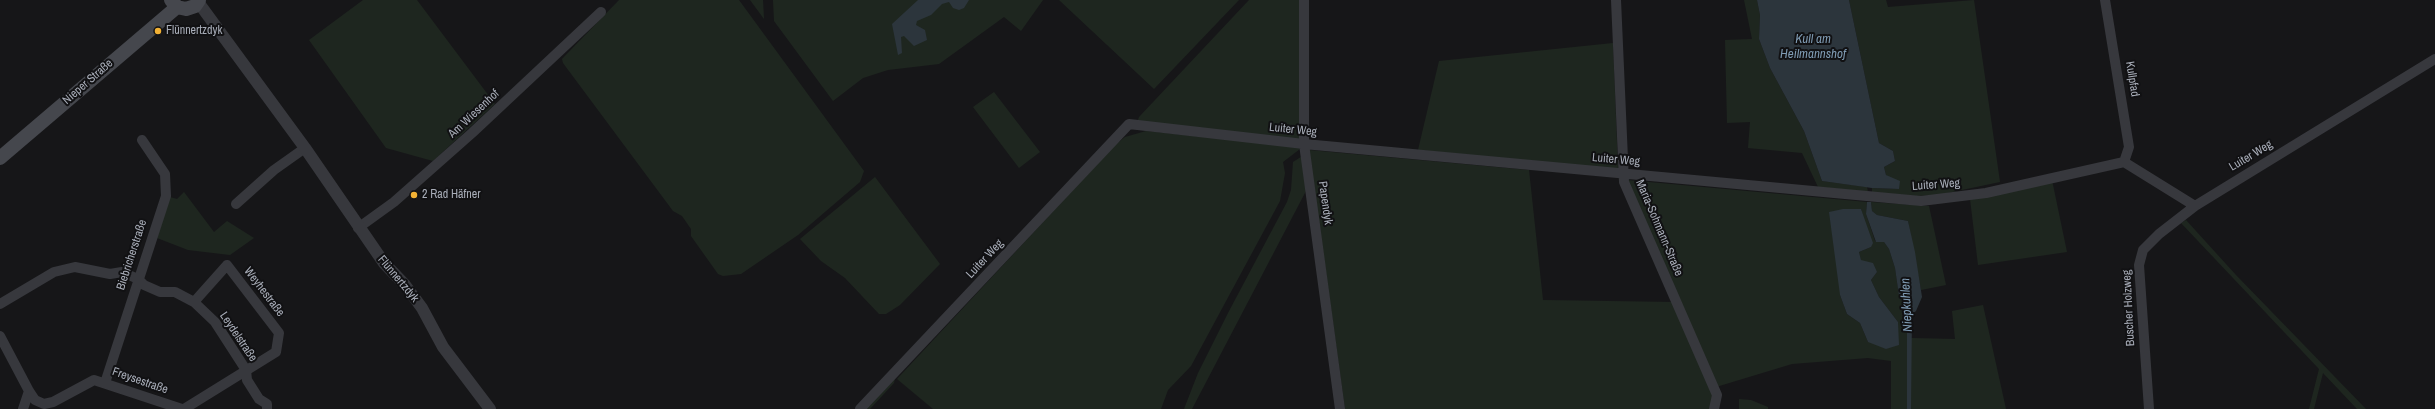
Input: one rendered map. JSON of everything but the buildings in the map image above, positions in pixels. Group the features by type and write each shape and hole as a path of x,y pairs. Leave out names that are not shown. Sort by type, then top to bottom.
{"main road":[{"name":"Nieper Straße","path":"0,158 174,3 186,9 199,1"}],"street":[{"name":"Papendyk","path":"1304,0 1304,144 1340,409"},
{"name":"Maria-Sohmann-Straße","path":"1616,0 1624,182 1717,395 1714,409"},
{"name":"Kullpfad","path":"2106,0 2129,147 2124,162"},
{"name":"Flünnertzdyk","path":"199,1 305,148 358,228 384,263 405,285 422,308 443,347 490,409"},
{"name":"Am Wiesenhof","path":"358,228 394,202 472,134 601,12"},
{"name":"Luiter Weg","path":"2195,206 2435,59"},
{"name":"Luiter Weg","path":"860,409 1129,124 1304,144 1921,201 1986,193 2124,162"},
{"name":"Biebricherstraße","path":"105,383 166,196 165,174 142,140"},
{"path":"236,204 274,170 305,148"},
{"path":"2124,162 2195,206"},
{"name":"Buscher Holzweg","path":"2149,409 2139,265 2144,250 2159,234 2195,206"},
{"name":"Weyhestraße","path":"194,302 224,266 229,266 279,333 276,352 246,370"},
{"name":"Leydelstraße","path":"0,304 54,272 75,267 110,274 122,272 138,279 144,285 160,292 175,292 194,302 215,322 246,370 247,380 259,399 267,404 267,409"},
{"name":"Freysestraße","path":"0,336 29,391 35,400 44,404 94,380 183,409 246,370"},
{"path":"23,409 29,391"}],"shaded area":[{"path":"363,0 417,0 495,104 433,161 386,148 309,40"},
{"path":"619,0 739,0 864,171 860,182 798,235 741,274 723,276 718,274 691,236 691,229 682,216 673,211 563,63 562,59"},
{"path":"750,0 763,0 764,19"},
{"path":"773,0 1043,0 1021,31 1004,17 939,64 888,70 863,78 833,101 774,21"},
{"path":"1059,0 1239,0 1154,89"},
{"path":"1249,0 1301,0 1299,139 1142,124 1138,120 1139,117"},
{"path":"1744,0 1757,0 1760,15 1759,39 1770,68 1804,131 1822,181 1867,187 1868,192 1818,187 1802,153 1748,148 1750,122 1727,123 1725,40 1752,39"},
{"path":"1849,0 1886,0 1888,7 1974,0 2000,182 1938,195 1917,196 1872,192 1872,188 1899,189 1886,175 1884,167 1895,161 1893,151 1879,143"},
{"path":"1613,43 1618,169 1418,150 1439,61"},
{"path":"994,92 1040,152 1019,168 973,107"},
{"path":"1146,131 1300,147 1300,149 1283,162 1285,173 1280,201 1191,366 1168,390 1161,409 933,409 897,379 1114,146 1125,137"},
{"path":"1309,150 1529,170 1543,300 1674,302 1715,396 1712,409 1345,409"},
{"path":"1304,155 1307,189 1192,409 1184,409 1198,373 1287,202 1291,190 1293,162"},
{"path":"875,177 940,264 900,305 886,314 879,314 845,278 821,261 800,239"},
{"path":"1627,180 1867,202 1866,214 1875,241 1884,242 1889,249 1895,268 1899,295 1907,308 1907,409 1891,409 1891,361 1868,358 1792,364 1716,387","holes":["1861,209 1871,247 1859,252 1861,261 1877,272 1871,280 1879,297 1898,322 1868,342 1860,323 1847,314 1840,295"]},
{"path":"2052,180 2067,252 1978,265 1970,199"},
{"path":"184,192 214,232 227,221 254,238 230,255 188,250 157,238 170,197 177,199"},
{"path":"1871,202 1929,206 1946,285 1921,290 1908,221 1877,215 1872,211"},
{"path":"2186,220 2236,275 2366,409 2357,409 2323,373 2314,409 2309,409 2319,369 2181,223"},
{"path":"1983,305 2006,409 1911,409 1911,338 1955,339 1952,311"},
{"path":"895,378 894,383 870,409 866,409"},
{"path":"1739,399 1751,400 1768,407 1768,409 1739,409"}],"water":[{"path":"918,0 969,0 964,8 959,10 953,8 949,2 942,4 931,15 917,21 916,25 925,30 927,40 914,46 904,36 901,37 902,53 898,55 892,24"},
{"name":"Kull am Heilmannshof","path":"1757,0 1849,0 1879,143 1893,151 1895,161 1884,167 1886,175 1900,181 1899,189 1872,188 1822,181 1804,131 1770,68 1759,39 1760,15"},
{"name":"Niepkuhlen","path":"1867,202 1871,202 1872,211 1877,215 1908,221 1915,252 1922,297 1916,311 1912,314 1911,409 1907,409 1907,308 1899,296 1895,268 1889,249 1884,242 1876,242 1866,214"},
{"path":"1843,209 1861,209 1873,243 1871,247 1859,252 1861,260 1873,263 1877,272 1871,280 1879,297 1898,322 1899,345 1886,349 1868,342 1860,323 1847,314 1840,295 1829,212"}],"place":[{"name":"Flünnertzdyk","path":"158,31"},
{"name":"2 Rad Häfner","path":"414,195"}]}
